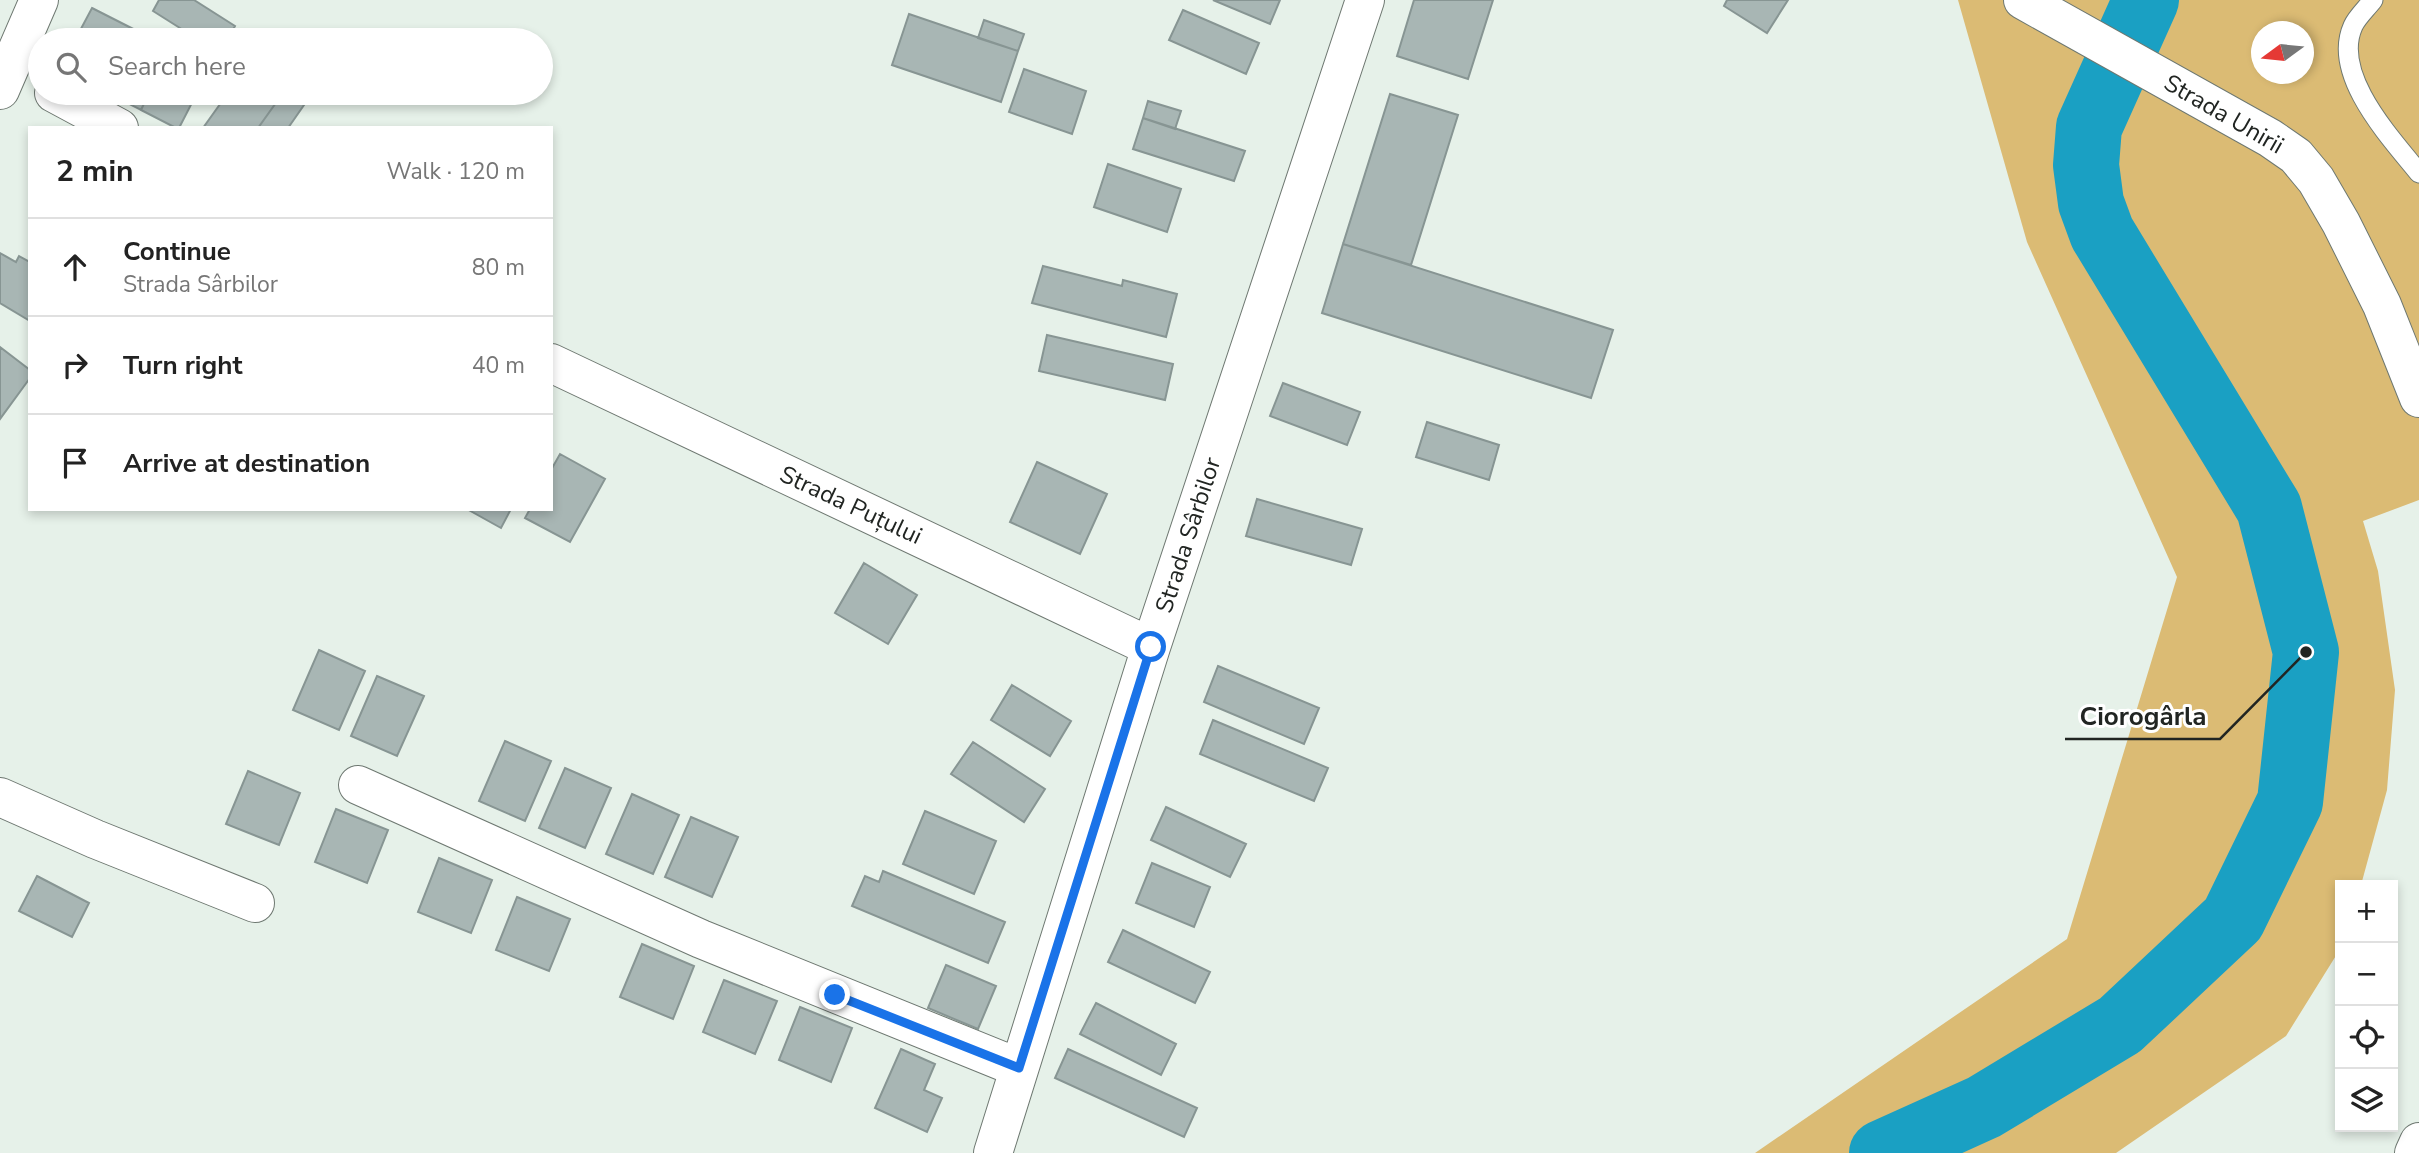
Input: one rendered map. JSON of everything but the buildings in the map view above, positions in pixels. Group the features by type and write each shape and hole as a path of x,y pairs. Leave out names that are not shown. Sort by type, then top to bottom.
{"street":[{"path":"29,28 39,0"},
{"name":"Strada Sârbilor","path":"993,1153 1151,647 1365,0"},
{"name":"Strada Unirii","path":"2023,0 2270,138 2296,156 2316,180 2341,223 2382,304 2416,381"},
{"path":"13,76 28,32"},
{"path":"76,105 115,126"},
{"name":"Strada Puțului","path":"553,364 1151,647"},
{"path":"358,785 701,939 1019,1068"},
{"path":"0,797 95,839 255,903"},
{"path":"2414,1153 2419,1142"}],"lane":[{"path":"2372,0 2352,26 2349,50 2351,76 2375,117 2419,173"}],"shaded area":[{"path":"1958,0 2419,0 2419,500 2363,521 2378,571 2395,690 2387,790 2362,880 2335,880 2335,957 2286,1036 2116,1153 1755,1153 2067,939 2177,577 2027,242"}],"waterway":[{"path":"1882,1153 1984,1107 2120,1025 2233,919 2290,802 2306,652 2269,508 2102,233 2091,203 2086,165 2089,127 2146,0"}],"place":[{"name":"Ciorogârla","path":"2306,652"}],"route":[{"path":"835,995 1019,1068 1151,647"}]}
